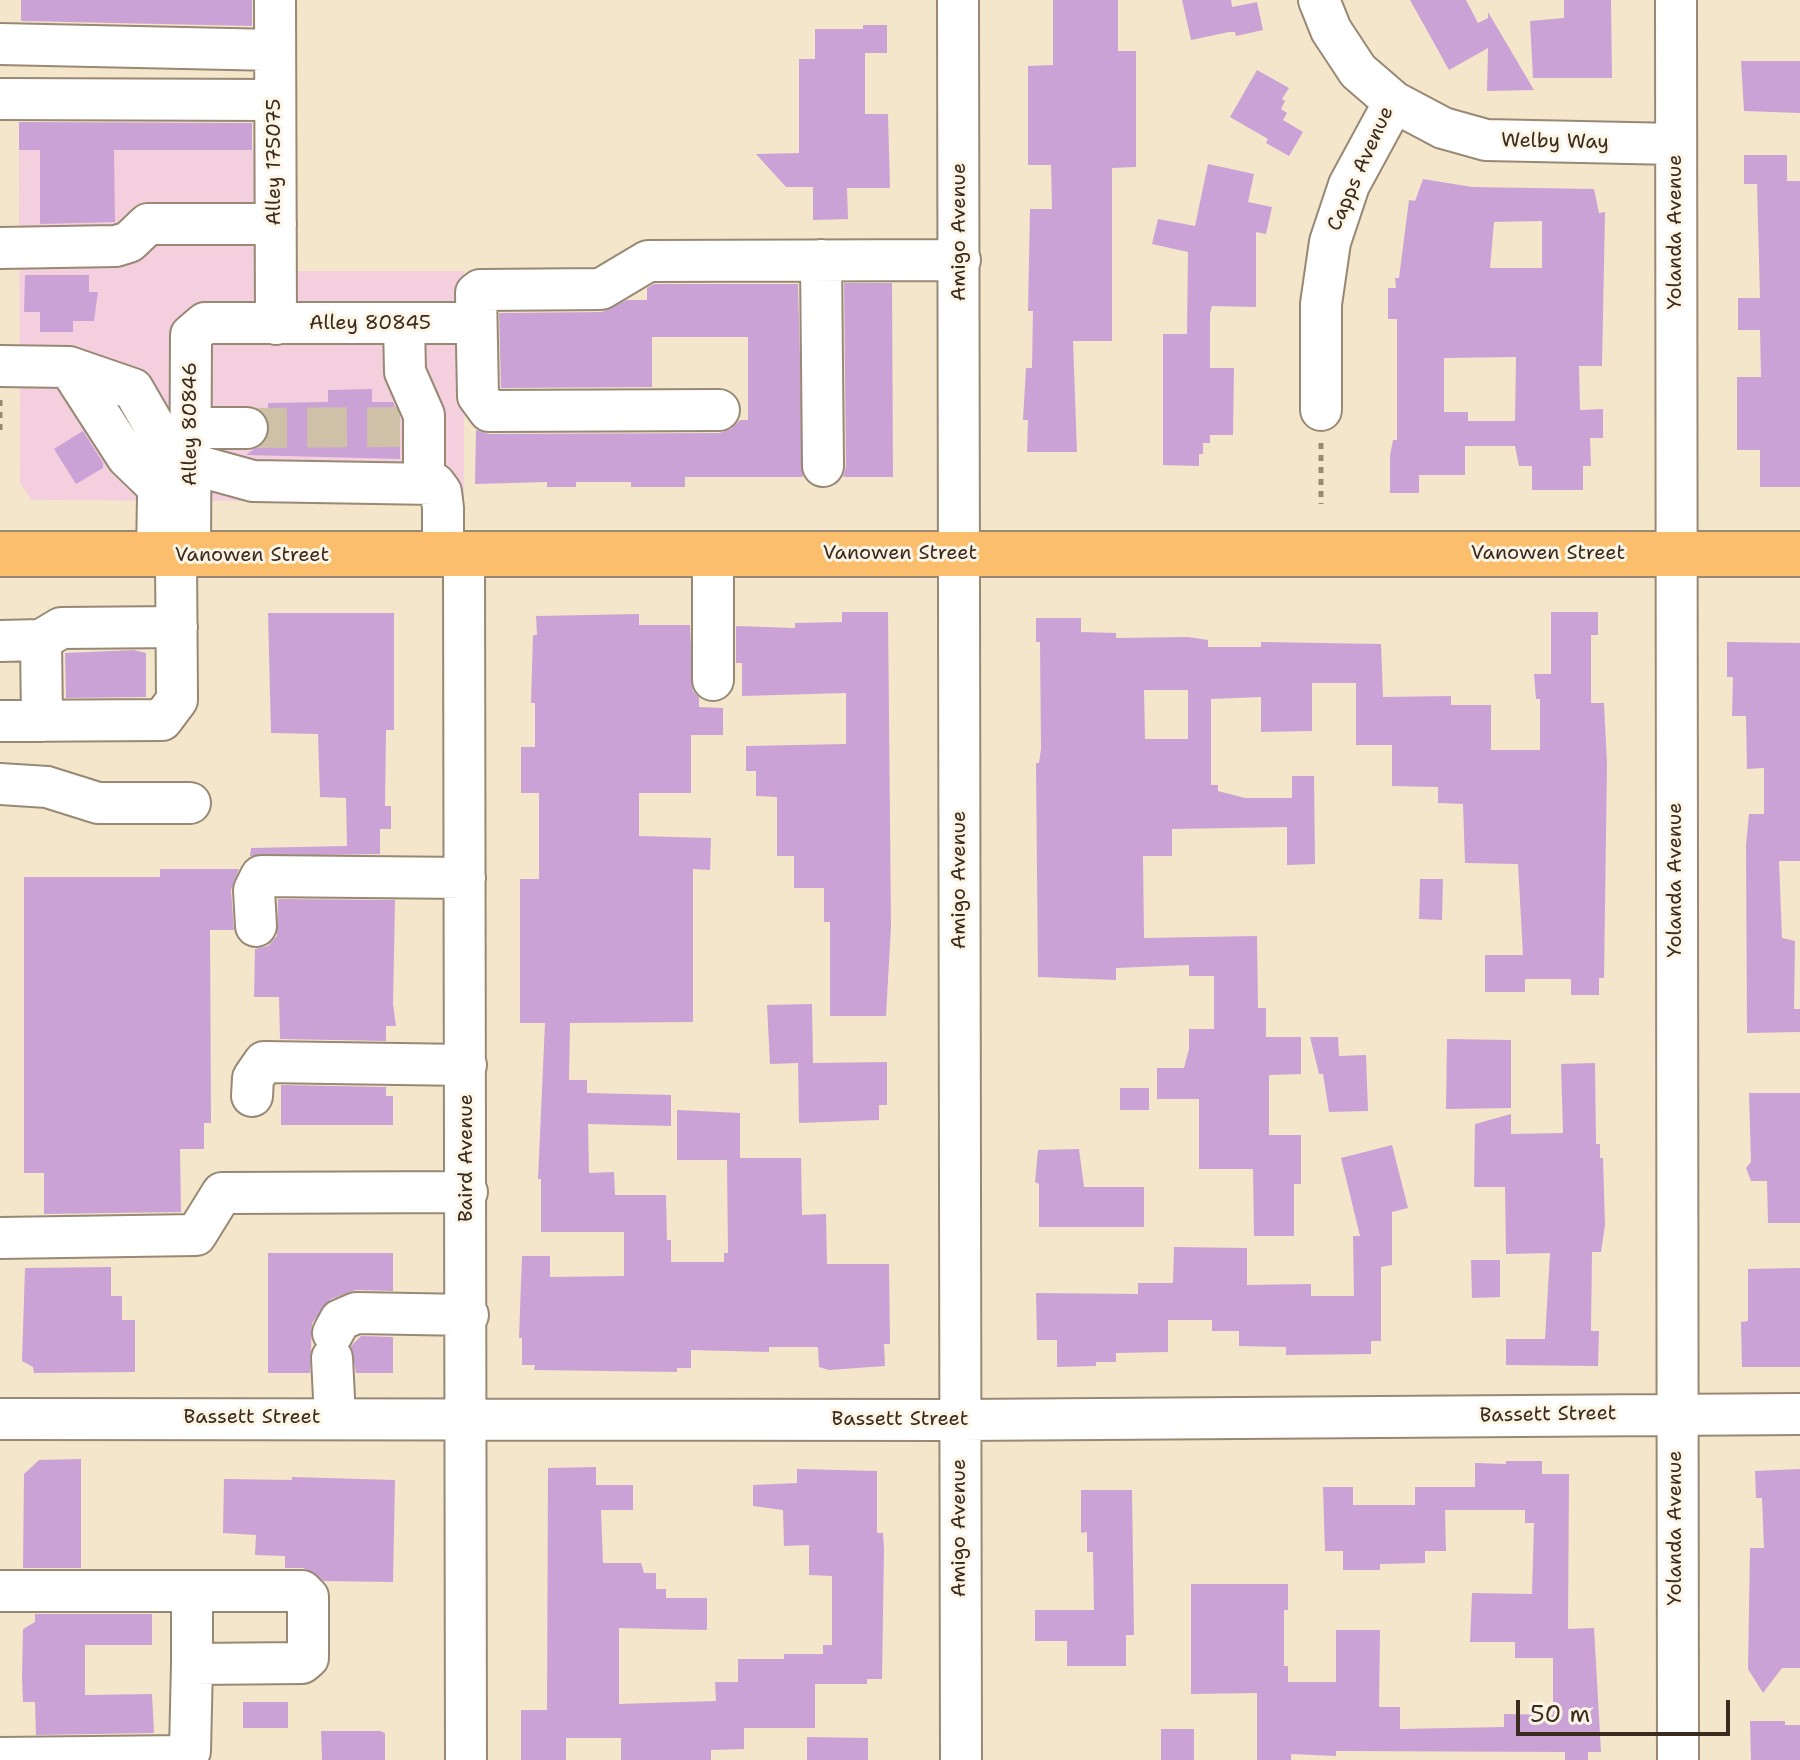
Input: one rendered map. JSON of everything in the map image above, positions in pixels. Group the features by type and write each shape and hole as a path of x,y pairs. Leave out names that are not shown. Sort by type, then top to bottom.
{"main road":[{"name":"Vanowen Street","path":"0,554 1800,554"}],"street":[{"name":"Alley 175075","path":"275,0 276,324"},
{"name":"Amigo Avenue","path":"958,0 961,1760"},
{"name":"Capps Avenue","path":"1319,0 1331,30 1358,71 1394,102 1349,185 1330,242 1321,304 1321,410"},
{"name":"Yolanda Avenue","path":"1676,0 1678,1760"},
{"path":"0,44 275,50"},
{"path":"0,99 275,100"},
{"name":"Welby Way","path":"1394,102 1443,128 1486,140 1676,144"},
{"path":"0,248 116,246 129,242 148,224 276,224"},
{"path":"821,260 823,466"},
{"path":"719,410 489,411 478,396 470,323 476,293 480,290 601,289 648,261 960,260"},
{"name":"Alley 80846","path":"175,555 191,446 191,335 205,323 276,324"},
{"name":"Alley 80845","path":"276,324 470,323"},
{"path":"191,446 253,481 424,482 412,427 424,415 405,372 404,324"},
{"path":"0,366 69,367 127,457 157,486 175,555 177,627 177,700 162,720 0,721"},
{"path":"191,446 247,428"},
{"name":"Baird Avenue","path":"424,482 435,484 441,492 454,556 465,878 468,1315 466,1760"},
{"path":"713,555 713,680"},
{"path":"0,641 41,640 61,628 177,627"},
{"path":"41,640 42,721"},
{"path":"0,784 47,787 98,803 190,803"},
{"path":"256,926 254,890 261,876 465,878"},
{"path":"252,1096 253,1078 264,1062 466,1065"},
{"path":"0,1238 196,1235 222,1193 467,1192"},
{"path":"335,1418 332,1345 340,1320 356,1313 468,1315"},
{"name":"Bassett Street","path":"0,1419 961,1420 1800,1414"},
{"path":"0,1591 302,1591 308,1597 308,1658 302,1663 192,1664"},
{"path":"0,1758 182,1756 190,1751 192,1591"}],"path":[{"path":"0,392 0,430"},
{"path":"1321,410 1321,504"}],"shaded area":[{"path":"19,150 261,150 261,271 464,271 464,502 31,500 20,483"}],"building":[{"path":"21,0 252,0 252,26 21,21"},
{"path":"1053,0 1118,0 1118,51 1136,51 1136,167 1112,168 1112,341 1073,341 1077,452 1027,452 1028,420 1023,420 1026,368 1032,368 1033,311 1028,311 1030,209 1052,209 1051,165 1028,165 1028,66 1053,65"},
{"path":"1182,0 1231,0 1232,7 1257,2 1263,30 1236,36 1235,32 1229,32 1191,40"},
{"path":"1410,0 1466,0 1478,23 1488,18 1488,12 1534,90 1487,91 1488,48 1449,70"},
{"path":"1564,0 1611,0 1612,78 1533,78 1530,21 1564,18"},
{"path":"863,25 887,25 887,53 865,53 865,114 888,114 890,188 847,188 848,219 813,220 813,187 786,187 756,154 799,153 799,59 815,59 815,29 863,29"},
{"path":"1741,61 1800,61 1800,113 1744,111"},
{"path":"1257,70 1289,88 1282,99 1285,101 1281,109 1287,113 1283,120 1303,132 1289,156 1266,143 1268,139 1230,117"},
{"path":"19,122 252,123 252,150 114,150 115,222 40,224 40,150 19,150"},
{"path":"1744,155 1787,155 1787,181 1800,181 1800,487 1760,487 1760,450 1737,450 1737,377 1761,377 1760,330 1738,330 1738,298 1760,298 1757,184 1744,184"},
{"path":"1208,164 1254,174 1248,202 1272,207 1266,234 1256,232 1256,307 1212,306 1210,313 1210,368 1234,368 1233,435 1210,435 1210,443 1203,443 1203,454 1199,454 1199,466 1163,465 1163,334 1187,334 1188,252 1152,244 1158,219 1195,226"},
{"path":"1423,179 1472,187 1594,189 1599,213 1605,212 1602,366 1579,366 1580,410 1603,409 1603,438 1590,438 1591,466 1583,466 1583,490 1532,490 1532,466 1519,466 1515,446 1465,446 1465,475 1419,475 1419,493 1390,493 1390,456 1393,440 1397,440 1397,319 1388,319 1388,288 1396,288 1395,278 1399,278 1409,200 1415,201","holes":["1542,221 1542,268 1490,268 1494,222","1516,357 1515,421 1468,421 1468,412 1444,412 1444,358"]},
{"path":"25,275 89,275 89,292 98,292 94,321 73,321 73,332 40,332 40,312 24,312"},
{"path":"844,283 892,283 893,477 843,477 846,466"},
{"path":"654,284 798,284 803,477 685,477 685,487 631,487 631,482 576,482 576,487 547,487 547,482 475,484 476,430 489,434 719,433 731,429 740,420 748,420 748,337 652,337 652,387 501,388 499,313 602,312 627,300 647,300 647,288"},
{"path":"372,389 372,402 393,402 400,417 400,459 246,455 267,439 268,403 328,402 328,390"},
{"path":"83,431 103,468 76,484 54,449"},
{"path":"842,612 888,612 891,926 886,1016 830,1016 830,922 824,922 824,888 794,888 794,856 777,856 777,797 756,796 756,771 746,771 746,746 846,744 846,693 742,696 742,663 736,663 736,626 795,628 795,623 842,622"},
{"path":"1551,612 1598,612 1598,635 1591,635 1591,703 1604,703 1607,764 1604,978 1599,978 1599,995 1571,995 1571,979 1525,979 1525,992 1485,992 1485,955 1523,955 1518,864 1465,863 1463,804 1438,803 1438,787 1392,786 1392,745 1356,745 1356,683 1312,683 1312,731 1261,732 1261,697 1211,699 1211,785 1218,785 1218,791 1245,798 1292,798 1292,776 1314,776 1315,864 1287,865 1287,827 1172,829 1172,856 1143,856 1144,938 1257,936 1258,1008 1266,1008 1266,1037 1301,1037 1301,1074 1269,1075 1269,1135 1301,1135 1301,1184 1294,1184 1294,1236 1254,1236 1253,1169 1199,1169 1199,1099 1157,1099 1157,1068 1184,1068 1189,1049 1189,1029 1214,1029 1214,976 1189,976 1189,965 1116,968 1116,980 1038,977 1036,763 1039,763 1041,749 1040,642 1036,642 1036,618 1081,618 1081,632 1116,633 1116,638 1188,637 1208,640 1208,647 1261,647 1261,642 1381,644 1383,697 1451,696 1451,705 1491,705 1491,750 1540,750 1540,699 1536,699 1534,674 1551,674","holes":["1144,690 1188,690 1188,739 1145,739"]},
{"path":"268,613 394,613 394,730 386,730 385,806 391,806 391,829 380,829 380,854 250,856 251,848 347,846 346,798 320,797 318,734 271,733"},
{"path":"639,614 639,625 690,625 693,691 699,697 699,707 723,708 723,735 691,735 691,793 639,793 639,836 711,838 710,870 693,869 693,1022 570,1023 569,1080 587,1080 587,1093 671,1095 671,1126 588,1124 589,1173 614,1172 615,1195 666,1195 671,1262 724,1262 724,1253 728,1253 727,1160 677,1160 677,1110 740,1113 740,1158 801,1158 802,1215 826,1214 827,1264 889,1264 890,1344 884,1344 885,1366 829,1370 819,1367 818,1347 769,1347 769,1352 691,1350 691,1368 677,1368 677,1372 534,1370 535,1365 522,1365 522,1338 519,1338 522,1256 550,1256 550,1277 624,1276 624,1232 541,1232 541,1179 538,1179 545,1023 520,1023 520,879 539,879 539,793 521,793 521,747 535,747 535,703 531,703 533,635 537,635 536,616"},
{"path":"1727,642 1800,643 1800,861 1779,861 1782,938 1795,941 1794,1009 1800,1009 1800,1032 1747,1033 1746,845 1749,814 1764,814 1764,768 1747,769 1746,716 1732,716 1733,677 1727,677"},
{"path":"134,650 146,653 146,697 66,698 65,653"},
{"path":"160,869 239,869 231,890 234,930 210,930 211,1123 204,1123 204,1149 180,1149 181,1212 44,1214 44,1173 24,1173 24,877 160,877"},
{"path":"1420,879 1443,879 1442,920 1419,919"},
{"path":"278,899 395,900 393,1004 396,1026 386,1026 386,1041 280,1039 279,997 254,997 255,949 268,946 277,936"},
{"path":"812,1004 813,1063 887,1062 887,1105 879,1105 879,1120 799,1123 798,1063 770,1064 767,1005"},
{"path":"1310,1037 1338,1037 1339,1056 1366,1055 1368,1111 1329,1112 1323,1074 1319,1074"},
{"path":"1447,1039 1511,1040 1511,1108 1446,1109"},
{"path":"1595,1063 1596,1144 1600,1144 1600,1158 1603,1158 1605,1225 1601,1252 1592,1252 1591,1331 1599,1331 1598,1366 1506,1365 1506,1339 1545,1339 1550,1253 1506,1254 1505,1187 1474,1187 1475,1124 1511,1114 1511,1134 1563,1133 1561,1064"},
{"path":"281,1085 386,1087 386,1096 393,1096 393,1125 281,1125"},
{"path":"1120,1088 1149,1088 1149,1110 1120,1110"},
{"path":"1749,1093 1800,1093 1800,1223 1768,1223 1767,1181 1751,1181 1746,1168 1751,1162"},
{"path":"1392,1145 1408,1208 1392,1212 1392,1265 1381,1267 1381,1341 1371,1341 1371,1354 1286,1355 1286,1347 1239,1346 1239,1331 1212,1331 1212,1320 1168,1320 1168,1352 1116,1353 1116,1362 1096,1362 1096,1366 1057,1367 1057,1340 1037,1340 1036,1293 1138,1294 1138,1283 1173,1283 1174,1247 1247,1248 1247,1285 1311,1284 1311,1296 1354,1296 1353,1236 1360,1236 1341,1158"},
{"path":"1079,1149 1084,1187 1144,1187 1144,1227 1039,1227 1039,1184 1035,1182 1038,1150"},
{"path":"268,1253 393,1253 393,1291 356,1290 331,1299 312,1323 310,1373 268,1373"},
{"path":"1471,1260 1500,1260 1500,1297 1472,1298"},
{"path":"111,1267 111,1296 122,1296 122,1320 135,1320 135,1372 34,1373 33,1367 22,1361 25,1268"},
{"path":"1800,1268 1800,1367 1742,1367 1741,1322 1748,1321 1748,1269"},
{"path":"361,1336 393,1337 393,1373 356,1373 351,1346"},
{"path":"81,1459 81,1568 23,1568 24,1474 39,1460"},
{"path":"1506,1461 1542,1461 1542,1474 1569,1474 1568,1629 1594,1628 1601,1752 1588,1752 1588,1760 1565,1760 1565,1752 1336,1751 1336,1756 1291,1754 1291,1760 1257,1760 1257,1693 1191,1694 1191,1584 1288,1584 1288,1610 1284,1610 1284,1666 1288,1666 1288,1682 1336,1682 1336,1630 1380,1630 1379,1707 1400,1707 1400,1729 1504,1727 1504,1714 1553,1715 1553,1658 1515,1658 1515,1642 1470,1642 1472,1593 1532,1594 1534,1523 1525,1523 1525,1510 1445,1510 1446,1551 1425,1551 1425,1563 1380,1564 1380,1570 1343,1570 1343,1551 1325,1551 1323,1487 1353,1487 1353,1505 1415,1505 1415,1487 1475,1487 1475,1463 1506,1464"},
{"path":"596,1467 596,1485 633,1485 633,1510 601,1510 603,1563 641,1563 644,1573 656,1573 656,1589 666,1589 666,1598 707,1598 707,1630 619,1628 619,1704 716,1701 715,1682 738,1682 738,1659 784,1659 784,1654 823,1654 823,1645 832,1645 832,1576 809,1575 809,1545 784,1546 783,1510 753,1506 753,1485 797,1483 797,1469 877,1471 877,1533 883,1533 884,1549 882,1679 867,1679 867,1684 815,1684 815,1728 744,1728 744,1749 711,1750 711,1760 621,1760 621,1738 566,1738 566,1760 521,1760 521,1710 547,1710 548,1468"},
{"path":"1800,1469 1800,1668 1782,1668 1763,1693 1748,1669 1750,1548 1764,1548 1762,1498 1756,1498 1755,1471"},
{"path":"292,1477 395,1480 393,1582 324,1581 303,1568 285,1568 285,1556 255,1555 256,1535 223,1533 224,1479 292,1480"},
{"path":"1081,1490 1132,1490 1134,1635 1126,1635 1126,1666 1067,1666 1067,1641 1035,1641 1035,1610 1094,1610 1093,1552 1087,1552 1087,1532 1081,1533"},
{"path":"35,1614 152,1614 152,1645 85,1645 85,1695 152,1694 154,1733 36,1735 35,1702 23,1702 22,1678 23,1629 35,1622"},
{"path":"243,1702 288,1702 288,1728 243,1728"},
{"path":"1750,1721 1785,1721 1785,1725 1800,1725 1800,1760 1751,1760"},
{"path":"1161,1729 1194,1729 1194,1760 1161,1760"},
{"path":"321,1731 385,1733 385,1760 322,1760"},
{"path":"807,1737 868,1738 868,1760 807,1760"}],"tunnel":[{"path":"247,428 400,427"}]}
